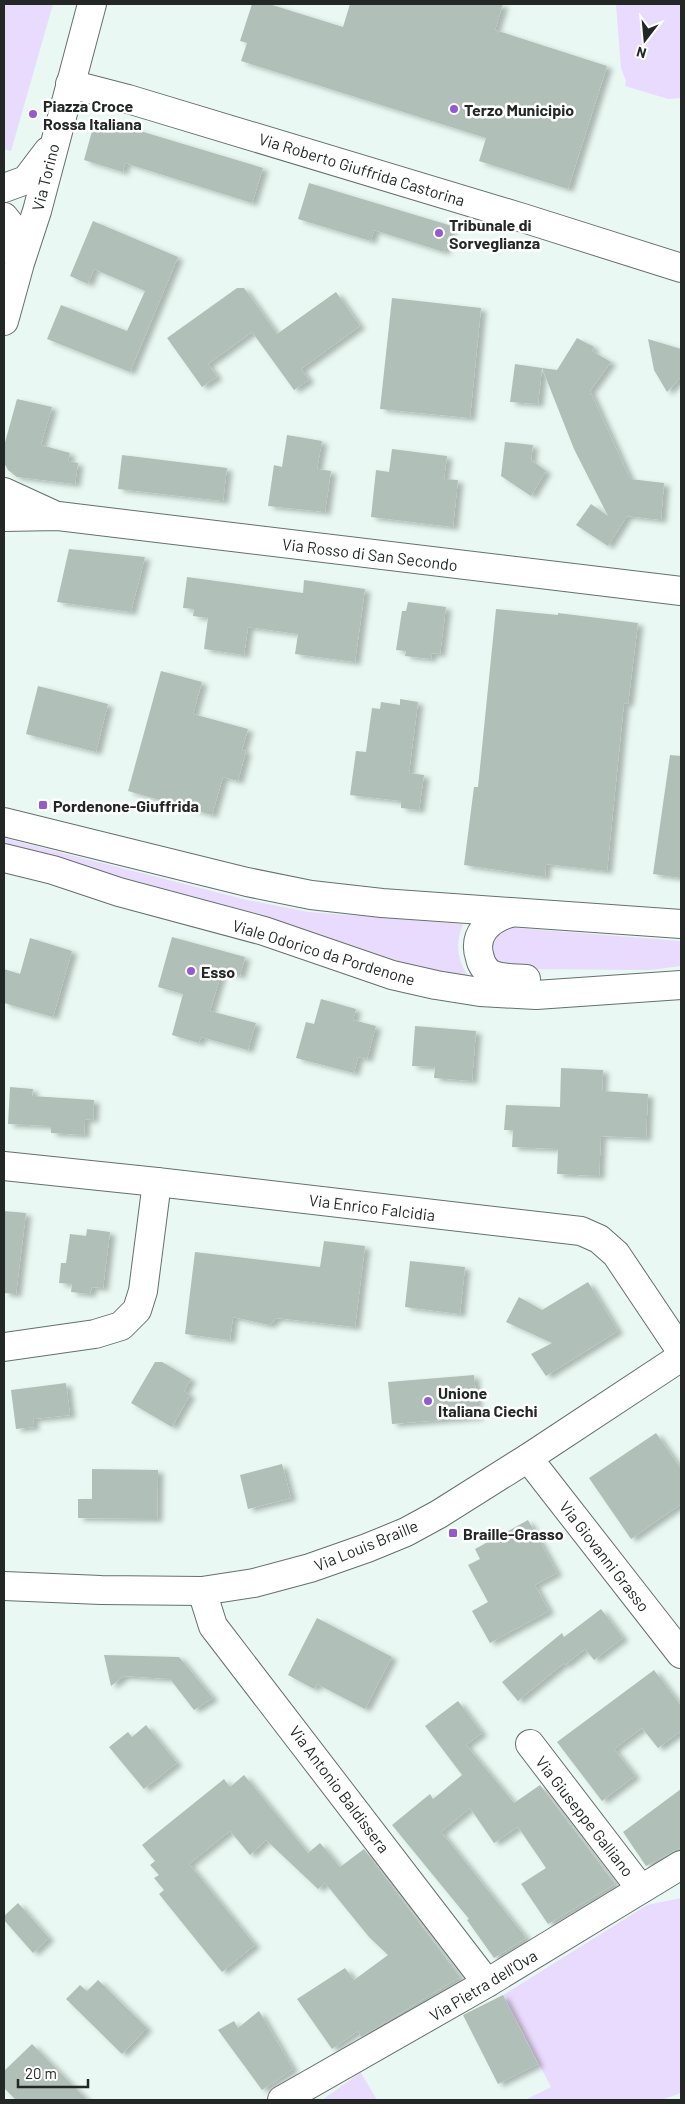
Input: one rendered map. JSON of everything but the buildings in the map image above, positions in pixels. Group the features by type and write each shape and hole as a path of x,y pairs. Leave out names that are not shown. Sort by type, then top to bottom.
{"main road":[{"name":"Via Torino","path":"4,321 37,211 92,4"},
{"name":"Via Roberto Giuffrida Castorina","path":"70,84 128,99 514,215 681,268"},
{"path":"4,188 26,180 54,143"},
{"path":"4,217 15,231 20,263"},
{"path":"4,492 58,516"},
{"path":"4,517 58,516"},
{"name":"Via Rosso di San Secondo","path":"58,516 681,591"},
{"path":"4,821 247,882 311,895 510,913 681,924"},
{"name":"Viale Odorico da Pordenone","path":"4,858 53,870 119,892 264,931 392,975 436,985 480,992 536,995 672,986"},
{"path":"510,913 497,916 478,938 477,950 481,963 490,974 506,977 672,986"},
{"name":"Via Enrico Falcidia","path":"4,1166 582,1231 600,1238 616,1254 681,1351"},
{"path":"4,1347 95,1334 121,1326 137,1310 144,1292 157,1182"},
{"name":"Via Louis Braille","path":"4,1586 101,1590 202,1591 254,1583 310,1568 406,1532 439,1514 681,1357"},
{"name":"Via Giovanni Grasso","path":"528,1458 681,1654"},
{"name":"Via Antonio Baldissera","path":"202,1591 213,1626 487,1983"},
{"name":"Via Giuseppe Galliano","path":"530,1744 666,1877"},
{"name":"Via Pietra dell'Ova","path":"282,2100 487,1983 666,1877"}],"shaded area":[{"path":"4,4 53,4 11,151 4,149"},
{"path":"616,4 681,4 681,98 668,99 625,86 626,81 621,68"},
{"path":"4,838 247,900 309,912 463,924 460,931 458,951 469,977 403,965 344,946 267,917 4,845"},
{"path":"506,927 681,941 681,966 651,970 510,969 497,964 487,947 488,941"},
{"path":"681,1898 681,2093 661,2100 525,2100 551,2087 503,1995 647,1905"},
{"path":"360,2073 377,2100 322,2100"}],"place":[{"name":"Terzo Municipio","path":"454,109"},
{"name":"Piazza Croce Rossa Italiana","path":"33,114"},
{"name":"Tribunale di Sorveglianza","path":"439,233"},
{"name":"Pordenone-Giuffrida","path":"43,805"},
{"name":"Esso","path":"191,971"},
{"name":"Unione Italiana Ciechi","path":"428,1401"},
{"name":"Braille-Grasso","path":"453,1533"}]}
